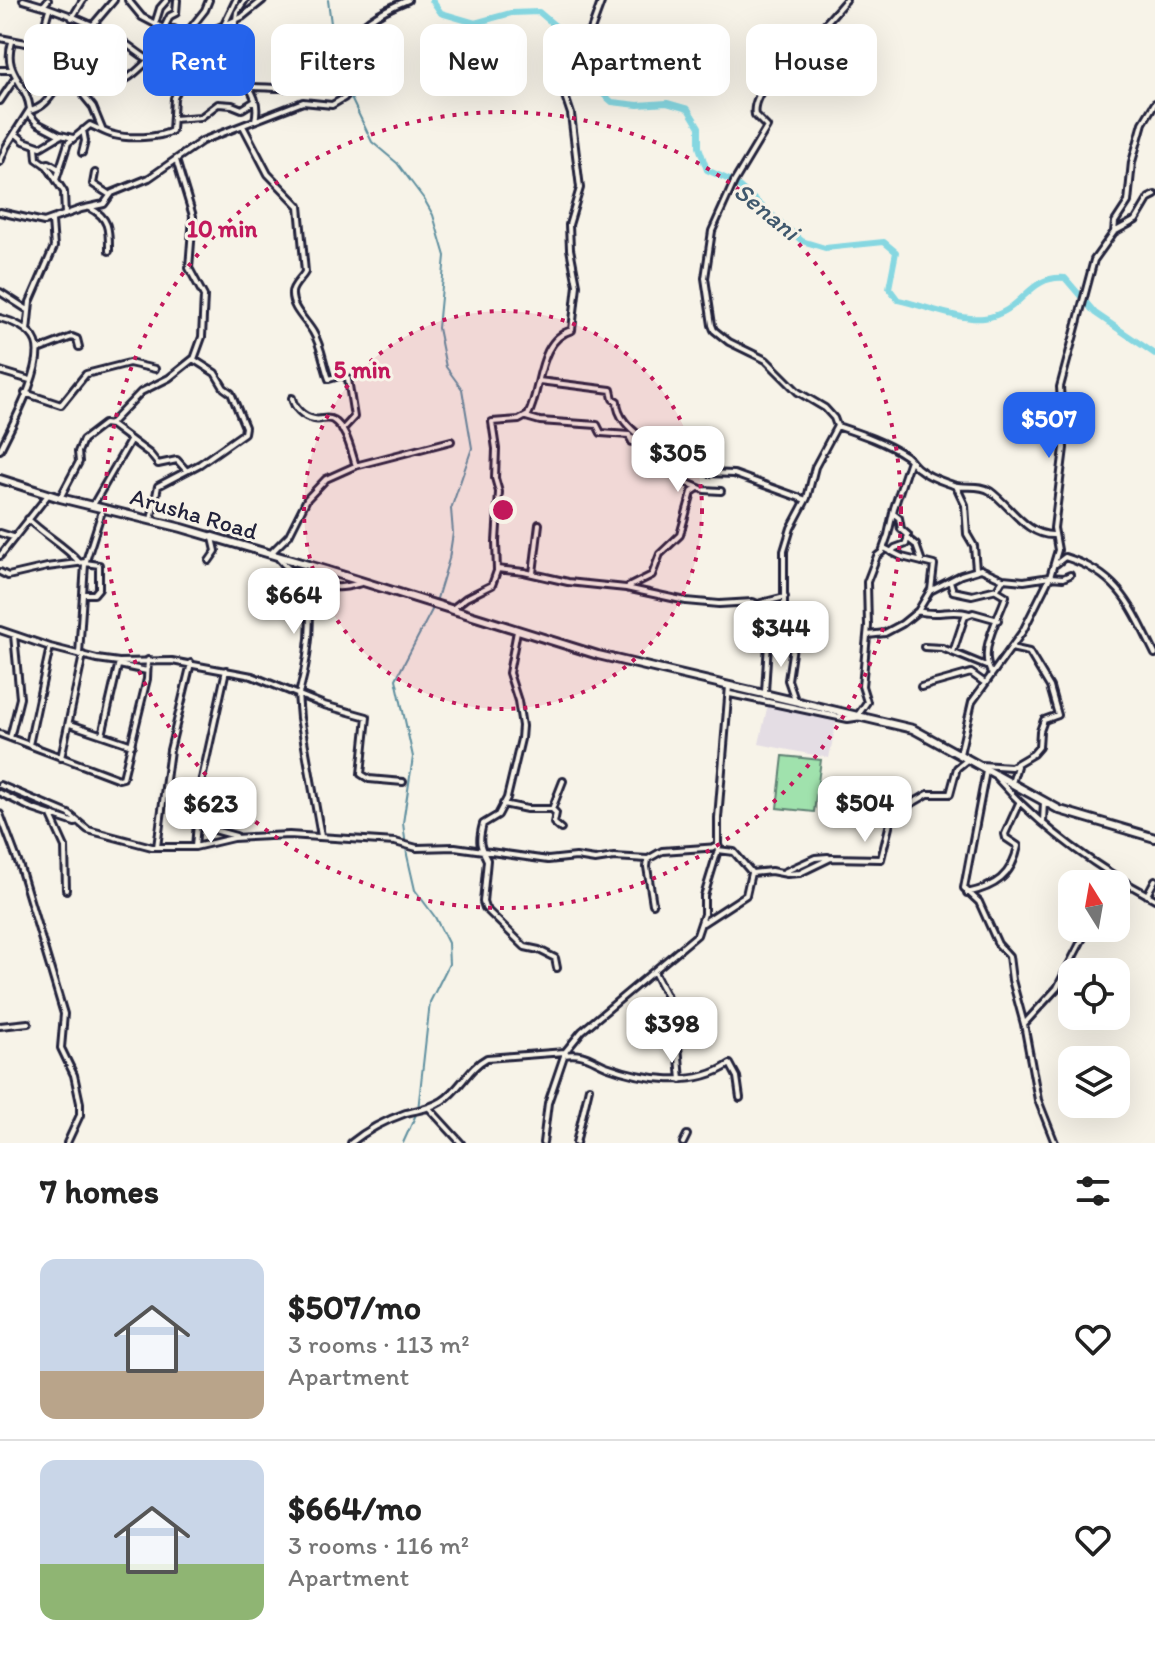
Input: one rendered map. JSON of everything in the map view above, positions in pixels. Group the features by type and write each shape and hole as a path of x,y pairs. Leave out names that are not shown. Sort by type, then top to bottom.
{"main road":[{"name":"Arusha Road","path":"0,479 364,582 610,658 765,692 916,730 1072,815 1155,838"}],"street":[{"path":"23,0 85,24"},
{"path":"44,24 48,0"},
{"path":"72,18 83,0"},
{"path":"94,24 114,0"},
{"path":"128,0 142,17 155,24 160,8 173,0 176,13 170,16 167,24"},
{"path":"194,24 209,0"},
{"path":"224,24 236,0"},
{"path":"236,24 237,12 245,0"},
{"path":"226,24 256,8 263,0"},
{"path":"0,212 32,221 52,221 104,204 110,195 149,178 202,141 303,102 332,105 344,98 357,82 349,55 353,36 365,24 408,0"},
{"path":"525,417 531,410 543,363 554,344 563,333 572,330 574,323 577,285 569,225 580,188 571,114 565,96 566,53 572,44 591,30 602,0"},
{"path":"846,0 820,30 786,61 755,105 755,115 767,127 717,217 705,278 714,330 729,342 766,360 798,392 825,408 837,426 876,440 910,460 924,473 956,486 988,489 1018,518 1038,532 1045,536 1055,535"},
{"path":"0,38 24,44"},
{"path":"0,162 28,112 29,102 8,57 12,41"},
{"path":"127,78 143,65"},
{"path":"0,70 12,70"},
{"path":"0,101 16,77"},
{"path":"28,112 42,107 50,96"},
{"path":"84,96 104,131"},
{"path":"56,180 68,143 90,125 125,136 162,135 172,131 175,96"},
{"path":"253,96 257,110 254,121"},
{"path":"173,119 201,117 218,104 242,109 255,101"},
{"path":"1114,232 1115,222 1128,202 1132,162 1143,123 1155,103"},
{"path":"28,112 37,123 73,138"},
{"path":"243,126 266,172 300,210 305,272 292,296 324,355 329,379 343,375 348,379 354,417 342,430"},
{"path":"82,153 85,145 83,130"},
{"path":"100,138 104,131"},
{"path":"15,134 36,147 43,147 60,135"},
{"path":"36,147 36,157 65,195 65,215"},
{"path":"110,424 141,392 169,378 193,359 202,340 204,296 189,268 193,216 176,160"},
{"path":"44,164 49,163 59,169"},
{"path":"95,173 93,184 110,195"},
{"path":"960,754 976,694 1023,631 1050,577 1058,550 1055,535 1064,448 1060,395 1063,371 1094,260 1114,232 1136,220 1149,198 1155,195"},
{"path":"88,207 98,212 108,224 109,251"},
{"path":"27,331 32,295 54,247 52,221"},
{"path":"0,292 28,310"},
{"path":"0,318 33,336 38,350 30,380 0,450"},
{"path":"38,350 72,337 77,339 79,347"},
{"path":"151,520 158,486 200,464 245,432 231,393 215,373 193,359"},
{"path":"25,393 61,405 86,374 129,363 155,369"},
{"path":"0,371 30,380"},
{"path":"538,381 611,390 625,425 643,439"},
{"path":"292,398 297,410 314,420 331,420 342,430 356,466"},
{"path":"449,608 492,585 497,569 499,492 495,478 496,449 492,422 525,417 597,425 601,433 628,435 635,442 675,445 683,481 698,488 721,491"},
{"path":"60,498 79,462 78,452 83,440 104,424 110,424 150,454 159,465 177,460 187,471"},
{"path":"795,700 788,680 793,646 784,606 784,551 791,528 806,500 815,467 837,426"},
{"path":"630,438 666,441 671,445"},
{"path":"92,505 130,441"},
{"path":"364,582 334,587 305,578 274,556 294,528 313,491 326,479 356,466 451,441"},
{"path":"678,451 701,454 709,473 734,474 806,500"},
{"path":"729,694 848,719 861,716 867,702 862,686 868,635 867,582 877,556 884,548 910,460"},
{"path":"956,486 965,505 967,534 974,546 976,569"},
{"path":"626,588 652,575 660,554 680,535 692,492 698,488"},
{"path":"0,556 49,493"},
{"path":"61,758 70,724 81,654 83,562 103,508"},
{"path":"891,552 906,544 907,538 907,532 901,529 899,518 894,514"},
{"path":"28,519 83,562"},
{"path":"532,574 539,524"},
{"path":"0,533 13,537"},
{"path":"209,561 216,551 213,538"},
{"path":"907,538 916,545 922,562"},
{"path":"868,635 885,633 918,611 931,590 935,566 884,548"},
{"path":"1052,569 1065,557 1091,568 1115,586 1133,608 1155,654"},
{"path":"0,572 8,576 83,562 99,565 99,588 94,594 83,594"},
{"path":"497,569 568,582 626,588 701,603 746,601 758,604 790,629"},
{"path":"931,590 976,569 1003,579 1024,581 1070,575"},
{"path":"305,578 309,625 307,656 299,694 300,718 321,836"},
{"path":"996,590 1003,579"},
{"path":"950,581 954,591 972,595 996,590 1006,595 985,653 986,666"},
{"path":"758,604 785,597"},
{"path":"918,611 934,615 963,612 998,620"},
{"path":"953,652 963,618 969,614"},
{"path":"0,630 50,647 147,671"},
{"path":"517,630 509,673 518,701 522,732 509,793 496,816 483,824 480,850 487,860 482,898 485,908 525,947 555,958 557,968"},
{"path":"10,738 20,698 14,635"},
{"path":"765,692 768,643"},
{"path":"29,745 50,647"},
{"path":"924,647 939,647 953,652 986,666 992,674"},
{"path":"985,768 1006,767 1037,751 1044,720 1058,715 1050,687 1029,652 1011,648"},
{"path":"119,664 148,660 191,663 226,670 252,676 351,714 367,717 361,774 369,779 403,782"},
{"path":"0,734 121,779 126,775 148,660"},
{"path":"157,847 170,750 191,663"},
{"path":"102,735 119,664"},
{"path":"195,847 200,788 226,670"},
{"path":"921,687 971,673 985,683"},
{"path":"543,1143 548,1103 565,1054 582,1031 697,935 704,914 703,898 719,849 718,818 730,684"},
{"path":"70,724 132,745"},
{"path":"751,873 771,871 782,874 815,858 882,858 892,815 928,794 950,794 957,768 970,759"},
{"path":"1012,783 1017,763"},
{"path":"985,768 1019,802 1106,870"},
{"path":"985,768 964,886 967,893 979,902 993,935 1009,956 1038,1100 1055,1143"},
{"path":"552,809 563,781"},
{"path":"0,785 65,812 79,824"},
{"path":"0,801 1,793 51,815 131,843 157,847 195,847 238,838 321,836 405,843 417,848 438,846 480,850 548,860 576,857 648,859 662,851 719,849 734,852 751,873"},
{"path":"1043,822 1044,801"},
{"path":"967,893 991,887 1010,870 1018,846 1005,837 1019,802"},
{"path":"503,804 527,809 552,809 556,813 554,823 561,829"},
{"path":"0,814 13,845 64,1014 61,1048 74,1075 80,1103 80,1115 67,1143"},
{"path":"51,815 65,847 66,890"},
{"path":"196,825 238,838"},
{"path":"648,859 653,904"},
{"path":"700,924 746,895 751,873"},
{"path":"1147,895 1155,880"},
{"path":"1130,885 1155,899"},
{"path":"1024,1024 1059,986 1081,942"},
{"path":"654,972 666,995 677,1034 681,1080"},
{"path":"0,1026 28,1023"},
{"path":"351,1143 366,1131 391,1119 429,1108 456,1091 477,1064 487,1058 587,1055 622,1070 681,1080 698,1078 730,1064 737,1077 740,1098"},
{"path":"576,1143 589,1088"},
{"path":"429,1108 461,1143"},
{"path":"683,1143 687,1135"}],"shaded area":[{"path":"768,704 837,719 829,758 759,744"}],"green space":[{"path":"783,756 821,760 814,812 777,808"}],"waterway":[{"path":"328,0 331,24"},
{"name":"Senani","path":"432,0 441,13 475,23 511,13 539,12 566,35 585,61 594,86 612,102 638,105 667,103 688,109 699,127 699,147 707,170 734,182 802,241 825,248 884,242 896,252 889,288 898,300 953,315 984,318 1008,309 1042,282 1065,278 1095,313 1155,354"},
{"path":"350,96 372,142 397,163 424,199 433,215 445,256 438,328 446,367 462,389 472,448 451,509 453,533 449,559 436,602"},
{"path":"403,1143 418,1110 430,1002 449,964 448,943 435,917 415,890 407,855 403,823 413,757 396,679 433,608"}]}
